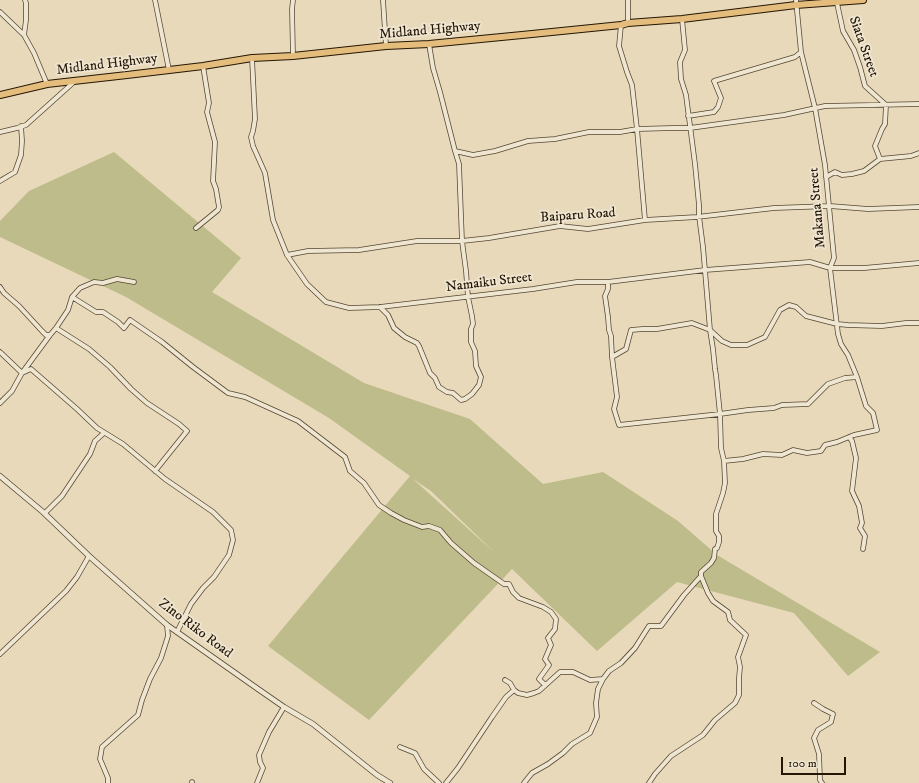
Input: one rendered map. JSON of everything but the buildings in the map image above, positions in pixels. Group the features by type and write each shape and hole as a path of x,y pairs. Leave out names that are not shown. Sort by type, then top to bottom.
{"main road":[{"name":"Midland Highway","path":"0,95 47,84 203,66 252,58 292,56 386,46 429,44 530,35 682,19 796,3 863,0"}],"street":[{"path":"24,35 26,20 25,0"},
{"path":"155,0 169,70"},
{"path":"292,56 293,0"},
{"path":"383,0 386,46"},
{"path":"628,0 619,46 632,85 645,220"},
{"name":"Siata Street","path":"837,2 843,31 854,50 865,86 886,105"},
{"name":"Makana Street","path":"796,3 801,52 815,108 825,165 834,258 830,268 838,334 840,344 848,355 857,377 866,406 873,413 877,430 849,437"},
{"path":"0,12 24,35 34,53 47,84"},
{"path":"524,783 532,773 548,764 572,744 590,733 597,717 596,703 599,684 609,671 621,663 635,648 649,626 661,626 701,576 702,572 711,563 719,542 719,536 716,531 716,514 725,483 724,460 710,330 695,164 686,95 681,79 680,62 685,50 682,19"},
{"path":"380,307 388,315 394,328 417,343 430,373 439,387 447,392 453,393 461,400 472,394 479,385 481,377 476,366 475,351 471,342 471,329 473,324 468,298 462,240 459,164 433,68 429,44"},
{"path":"688,116 714,112 718,107 721,98 714,81 795,56 801,52"},
{"name":"Namaiku Street","path":"252,58 255,119 251,137 253,146 265,173 273,220 287,255 307,284 326,302 349,308 380,307 468,298 577,282 608,282 705,270 810,262 830,268 864,268 919,263"},
{"path":"196,228 218,210 219,207 213,181 215,142 206,112 208,103 203,66"},
{"path":"0,132 26,125 76,81"},
{"path":"455,151 473,155 495,151 528,141 555,139 589,132 620,132 637,129 690,128 777,116 825,106 919,104"},
{"path":"880,159 875,146 885,124 886,105"},
{"path":"0,180 15,172 21,155 21,126"},
{"path":"826,178 835,172 842,175 864,171 880,159 911,156 919,153"},
{"name":"Baiparu Road","path":"287,255 308,251 359,250 417,241 489,238 560,226 588,228 645,220 774,208 830,206 868,209 919,207"},
{"path":"0,403 12,391 22,374 56,328 68,310 72,297 80,288 94,282 103,283 117,279 134,282"},
{"path":"608,282 608,289 605,296 611,336 617,397 614,409 618,425 774,408 782,405 808,404 828,384 845,378 857,377"},
{"path":"0,287 4,293 19,306 46,335 50,336"},
{"path":"72,297 96,312 103,312 124,328 130,320 162,342 193,368 228,393 245,397 298,421 344,457 350,471 364,483 380,505 404,520 422,527 429,526 440,530 451,543 474,563 504,584 509,584 513,592 519,598 543,607 551,612 556,619 555,629 548,638 551,646 545,659 549,665 539,679 545,685"},
{"path":"612,358 626,350 631,330 656,329 692,323 710,330 722,341 731,344 747,345 765,337 780,310 789,305 796,307 806,316 837,324 882,326 919,323"},
{"path":"56,328 89,349 147,403 187,431 155,471"},
{"path":"0,352 22,374"},
{"path":"22,374 31,370 97,428 123,444 165,479 213,512 231,530 233,540 230,555 191,604 177,632"},
{"path":"45,513 62,496 90,454 95,441 104,433"},
{"path":"724,460 743,459 763,454 782,454 793,450 807,453 821,451 825,445 849,437 852,441 856,458 852,491 859,506 862,523 860,528 865,536 863,549"},
{"name":"Zino Riko Road","path":"0,476 45,513 89,556 167,625 284,707 313,724 377,775 390,783"},
{"path":"0,654 66,591 77,577 89,556"},
{"path":"649,783 671,756 703,735 715,720 735,703 739,695 740,667 738,657 746,635 730,620 728,612 713,601 701,576"},
{"path":"108,783 108,778 100,759 102,747 138,715 150,679 161,658 168,636 167,625"},
{"path":"505,680 510,683 514,690 518,693 527,695 539,691 560,672 573,672 590,680 603,679"},
{"path":"446,783 502,704 514,690"},
{"path":"814,704 833,714 831,722 818,730 814,738 819,754 820,780 822,783"},
{"path":"257,783 263,768 259,755 269,732 284,707"},
{"path":"400,747 414,753 424,769 439,783"}],"shaded area":[{"path":"114,152 241,258 212,292 364,383 470,419 543,484 603,472 678,521 717,555 880,652 848,676 794,613 677,582 597,651 512,569 369,720 268,646 410,476 329,418 126,297 0,237 0,221 29,191","holes":["413,479 431,491 496,554"]}]}
